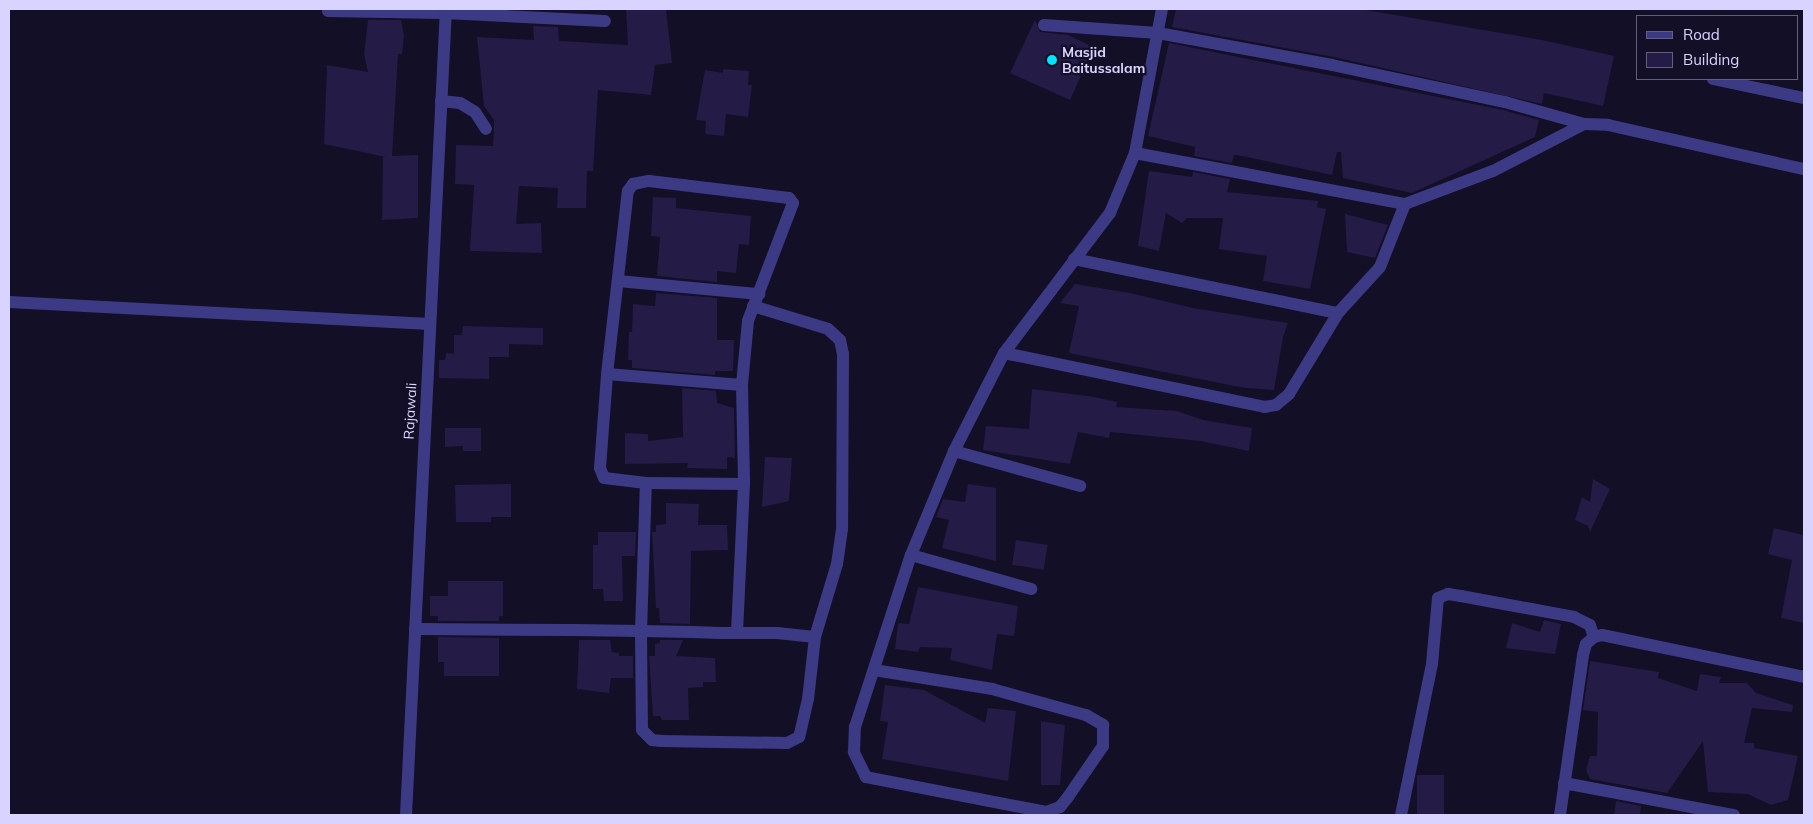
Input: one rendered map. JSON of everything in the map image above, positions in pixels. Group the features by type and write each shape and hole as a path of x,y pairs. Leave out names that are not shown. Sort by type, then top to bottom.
{"street":[{"path":"874,670 992,688 1086,715 1104,725 1103,746 1060,807 1046,812 866,777 854,752 855,727 911,555 954,451 1004,353 1110,213 1135,153 1162,9"},
{"path":"328,11 445,11 605,21"},
{"name":"Rajawali","path":"406,815 445,11"},
{"path":"1044,25 1158,33 1485,98 1584,124 1608,125 1804,169"},
{"path":"1718,80 1804,98"},
{"path":"441,100 460,103 475,112 486,129"},
{"path":"1135,153 1405,204 1493,172 1584,124"},
{"path":"737,632 744,484 742,385 748,321 793,207 792,199 664,182 639,182 633,184 628,191 607,374 600,473 610,480 646,483 744,484"},
{"path":"1004,353 1264,407 1276,405 1289,394 1338,313 1380,267 1405,204"},
{"path":"1074,259 1338,313"},
{"path":"618,281 759,294"},
{"path":"9,302 429,324"},
{"path":"646,483 640,718 646,736 661,741 794,741 799,737 808,699 815,637 837,564 842,529 843,354 840,340 828,329 753,306"},
{"path":"607,374 742,385"},
{"path":"954,451 1080,486"},
{"path":"911,555 1031,588"},
{"path":"1401,815 1432,664 1438,598 1448,594 1574,616 1590,625 1594,637"},
{"path":"415,629 737,632 815,637"},
{"path":"1560,815 1583,655 1586,644 1594,637 1602,635 1804,677"},
{"path":"1564,783 1734,815"}],"building":[{"path":"626,9 666,9 672,63 655,65 651,95 598,90 593,171 587,171 586,208 557,208 558,188 519,186 516,224 541,223 542,253 470,251 474,185 455,184 456,145 493,146 494,129 494,120 484,106 477,37 534,40 533,26 558,27 559,41 628,45"},
{"path":"1176,9 1360,9 1542,40 1614,56 1603,106 1544,93 1542,104 1334,57 1172,27"},
{"path":"368,20 401,20 404,35 402,54 398,54 392,156 418,155 418,218 382,220 383,157 386,157 324,144 327,65 368,72 364,54"},
{"name":"Masjid Baitussalam","path":"1035,20 1040,32 1068,35 1094,47 1070,100 1010,73"},
{"path":"1169,43 1503,110 1539,120 1535,137 1412,193 1343,178 1341,152 1337,152 1332,175 1237,155 1234,155 1232,163 1194,156 1195,147 1148,136"},
{"path":"723,69 749,71 748,85 752,85 748,117 726,114 724,136 705,134 706,121 696,120 705,70 723,73"},
{"path":"1149,171 1192,177 1193,172 1230,179 1227,192 1318,201 1317,207 1326,209 1310,289 1263,281 1267,256 1219,249 1223,218 1187,218 1182,223 1166,213 1159,251 1138,246"},
{"path":"653,197 676,198 676,208 751,216 749,245 739,244 736,273 717,271 717,282 657,276 660,237 651,236"},
{"path":"1345,214 1388,225 1375,258 1347,252"},
{"path":"1075,284 1130,293 1193,308 1288,323 1283,337 1274,390 1245,388 1069,353 1079,306 1060,303"},
{"path":"656,293 717,298 717,340 734,340 733,371 715,371 715,375 632,368 632,360 628,360 633,304 655,306"},
{"path":"463,326 543,328 543,345 509,344 509,357 489,357 489,379 439,378 439,360 445,360 446,353 454,354 454,335 462,335"},
{"path":"682,388 716,391 717,403 734,408 735,458 727,457 727,469 687,468 688,463 625,464 625,433 648,434 648,441 683,437"},
{"path":"1032,389 1095,397 1117,402 1116,407 1177,411 1203,420 1252,428 1249,451 1200,441 1110,432 1109,438 1078,432 1070,464 983,450 986,426 1029,429"},
{"path":"445,428 481,428 481,451 463,451 463,446 445,447"},
{"path":"765,457 792,458 789,501 762,507"},
{"path":"1593,479 1610,489 1590,532 1588,526 1575,520 1582,497 1590,502"},
{"path":"511,484 511,517 491,517 491,522 456,522 455,485"},
{"path":"968,484 996,488 996,561 942,548 949,520 936,517 943,499 965,502"},
{"path":"666,503 699,504 698,525 727,525 728,550 691,551 690,624 660,623 659,608 656,608 652,532 656,532 656,525 666,524"},
{"path":"1774,528 1804,535 1804,623 1781,618 1792,560 1768,554"},
{"path":"598,532 636,532 635,556 622,556 623,601 604,601 603,589 593,589 593,545 598,545"},
{"path":"1016,540 1048,545 1044,570 1012,565"},
{"path":"448,581 503,581 503,616 499,616 499,621 438,621 438,616 430,616 430,596 448,596"},
{"path":"918,587 1018,606 1014,636 997,634 992,670 950,660 952,648 920,647 918,652 895,649 898,623 909,624"},
{"path":"1544,620 1561,624 1555,654 1506,648 1512,623 1540,632"},
{"path":"438,637 499,638 499,676 444,676 444,662 438,662"},
{"path":"579,640 610,640 612,652 619,653 619,656 633,656 633,678 611,678 609,693 577,689"},
{"path":"660,640 683,640 676,656 715,658 716,682 703,682 703,687 688,688 689,720 662,720 660,716 653,716 649,656 655,656 655,644 660,643"},
{"path":"1590,661 1659,672 1658,678 1697,691 1700,674 1721,677 1719,683 1747,683 1756,693 1793,705 1792,712 1752,708 1744,743 1754,743 1754,748 1798,756 1788,800 1771,805 1748,794 1708,792 1703,741 1667,793 1590,779 1586,770 1590,756 1597,756 1598,712 1583,710"},
{"path":"885,685 924,690 985,723 988,708 1016,711 1008,781 882,759 888,722 880,721"},
{"path":"1041,721 1065,725 1060,785 1041,785"},
{"path":"1417,775 1444,775 1444,815 1417,815"},
{"path":"1616,801 1641,806 1640,815 1614,815"}],"place":[{"name":"Masjid Baitussalam","path":"1052,60"}]}
